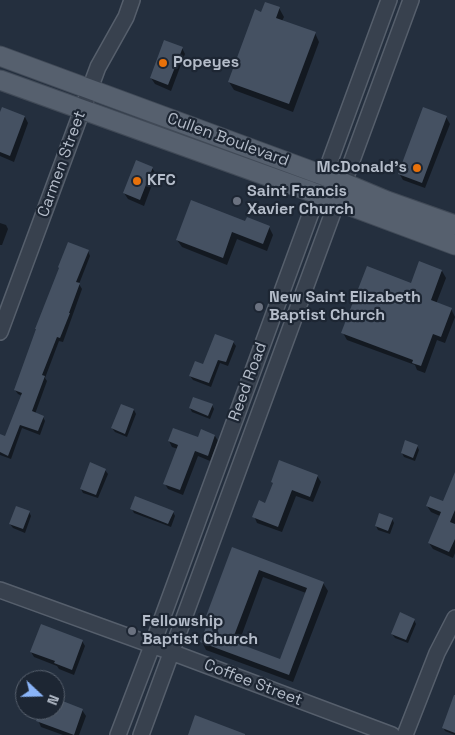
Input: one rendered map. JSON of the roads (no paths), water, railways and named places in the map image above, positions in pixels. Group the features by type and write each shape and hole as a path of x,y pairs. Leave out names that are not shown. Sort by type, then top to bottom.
{"main road":[{"name":"Cullen Boulevard","path":"0,56 344,183 386,201 455,225"},
{"name":"Cullen Boulevard","path":"0,80 455,245"}],"street":[{"name":"Carmen Street","path":"0,332 98,67 126,17 132,0"},
{"name":"Reed Road","path":"118,735 389,0"},
{"name":"Reed Road","path":"141,735 411,0"},
{"path":"250,377 269,384"},
{"name":"Coffee Street","path":"0,590 392,735"},
{"path":"405,735 437,653 455,618"}],"place":[{"name":"Popeyes","path":"163,63"},
{"name":"McDonald's","path":"417,168"},
{"name":"KFC","path":"137,181"},
{"name":"Saint Francis Xavier Church","path":"237,201"},
{"name":"New Saint Elizabeth Baptist Church","path":"259,307"},
{"name":"Fellowship Baptist Church","path":"132,631"}]}
